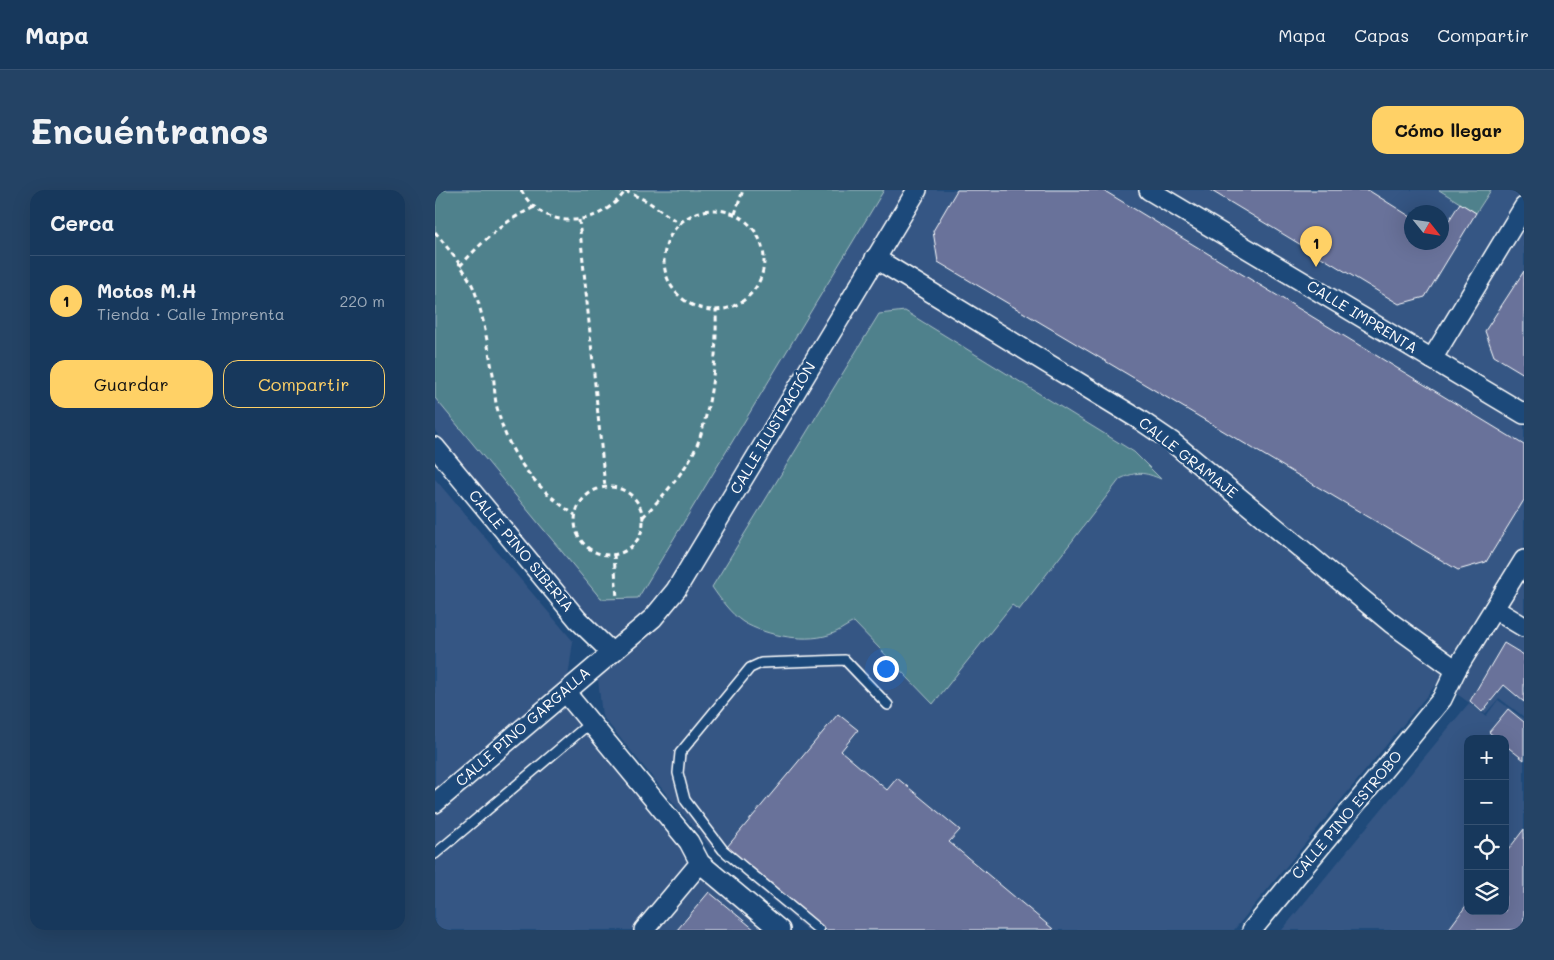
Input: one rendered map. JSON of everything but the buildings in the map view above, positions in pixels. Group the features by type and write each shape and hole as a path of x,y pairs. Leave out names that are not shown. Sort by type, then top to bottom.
{"street":[{"name":"CALLE ILUSTRACIÓN","path":"611,652 653,618 676,590 917,190"},
{"name":"CALLE IMPRENTA","path":"1149,190 1524,414"},
{"path":"1432,359 1516,237 1524,207"},
{"name":"CALLE GRAMAJE","path":"875,258 1140,420 1171,441 1391,623 1456,670"},
{"name":"CALLE PINO SIBERIA","path":"435,447 578,620 611,652"},
{"name":"CALLE PINO ESTROBO","path":"1252,930 1442,699 1456,670 1524,560"},
{"path":"1494,609 1524,627"},
{"name":"CALLE PINO GARGALLA","path":"435,803 566,693 611,652"},
{"path":"566,693 689,842 700,863 781,930"},
{"path":"644,930 700,863"}],"lane":[{"path":"819,930 723,850 685,800 678,773 680,753 750,668 761,663 845,660 888,705"},
{"path":"435,854 590,723"}],"path":[{"path":"435,194 441,190"},
{"path":"521,190 535,207 548,215 563,220 579,220 592,217 605,211 617,202 626,191 647,201 680,224"},
{"path":"735,214 743,190"},
{"path":"460,266 497,229 518,214 535,207"},
{"path":"718,210 735,214 748,224 759,237 763,253 763,269 757,285 747,298 733,306 717,310 701,308 687,302 676,292 668,280 664,265 665,250 670,235 680,224 689,216 700,212 718,210"},
{"path":"579,220 605,487"},
{"path":"435,232 475,290 483,319 497,410 505,436 517,459 531,475 557,503 575,515"},
{"path":"643,518 662,497 699,440 714,371 717,310"},
{"path":"605,487 615,488 630,495 640,507 643,518 642,528 632,545 624,551 614,554 603,554 593,551 578,536 575,526 575,515 579,505 594,490 605,487"},
{"path":"614,554 617,599"}],"shaded area":[{"path":"435,190 1524,190 1524,717 1499,698 1485,714 1439,681 1234,930 807,930 710,847 602,716 592,621 435,431"},
{"path":"435,479 573,641 564,707 697,865 779,930 435,930"},
{"path":"1498,700 1524,719 1524,930 1282,930 1469,703 1486,716"}],"green space":[{"path":"435,190 884,190 638,598 601,599 435,398"},
{"path":"1439,190 1491,190 1476,213"},
{"path":"905,311 1134,452 1161,479 1141,473 1120,479 1019,610 1012,605 933,704 854,622 837,632 812,638 775,635 743,622 722,601 712,587 879,314"}],"place":[{"name":"Motos M.H","path":"1316,267"}]}
